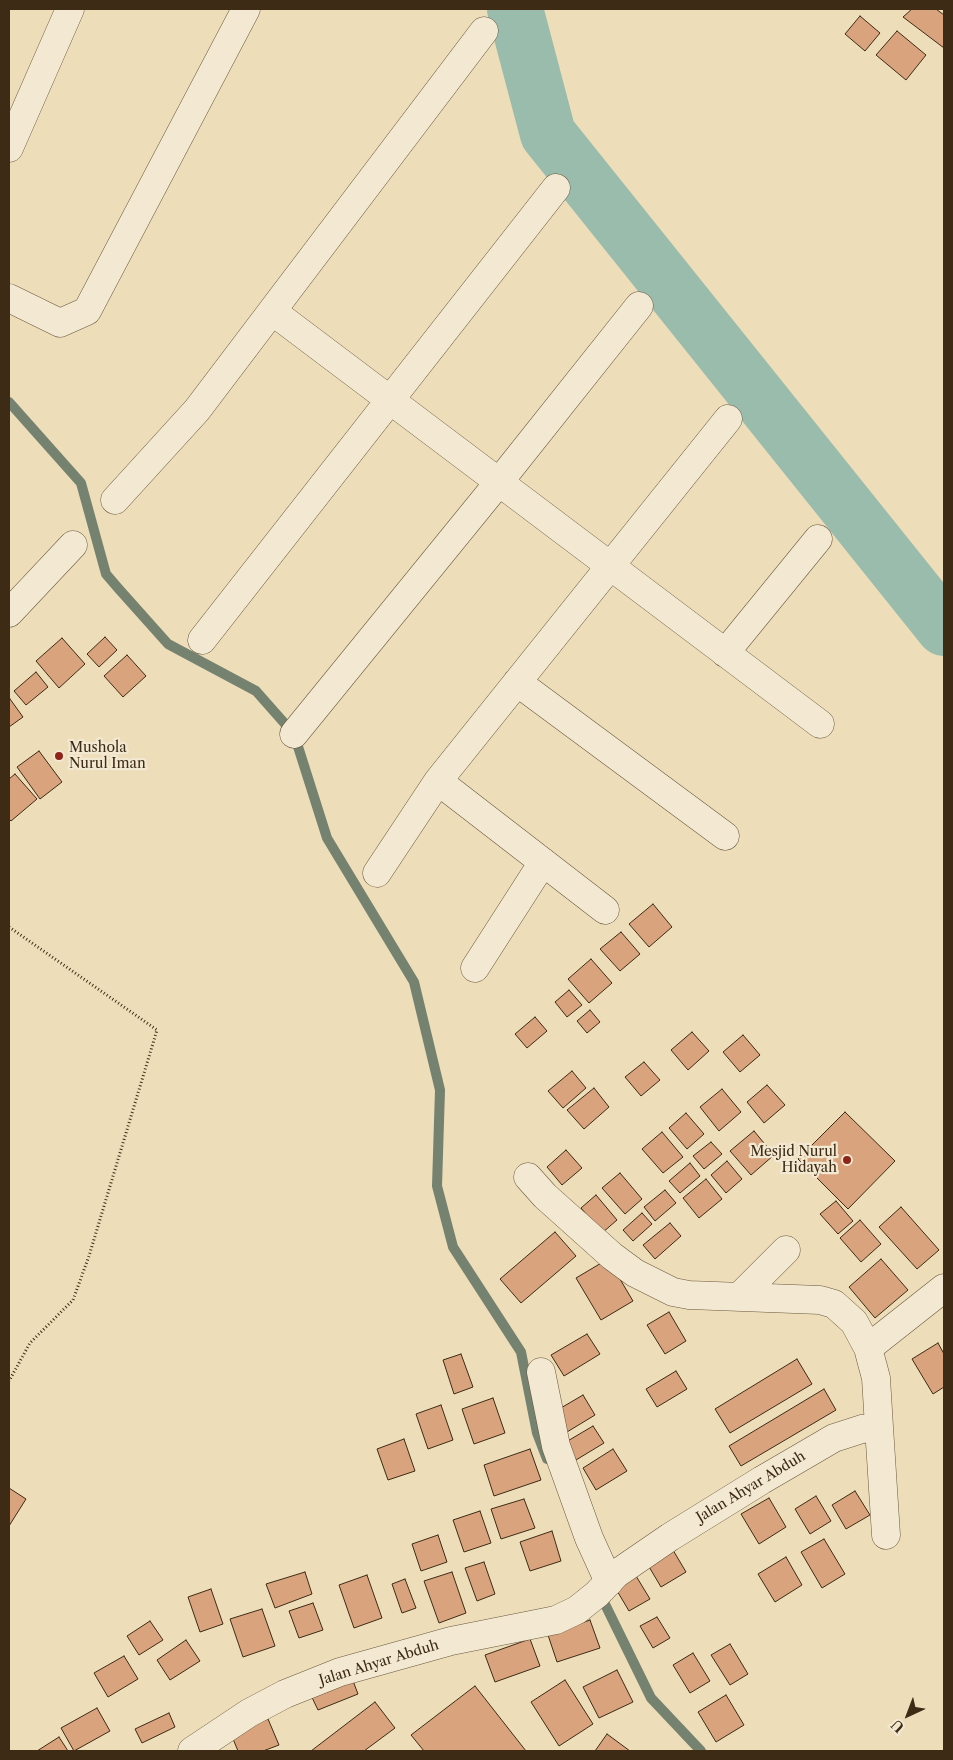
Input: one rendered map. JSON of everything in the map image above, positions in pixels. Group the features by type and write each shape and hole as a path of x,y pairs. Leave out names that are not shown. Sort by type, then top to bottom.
{"street":[{"path":"9,148 70,9"},
{"path":"9,298 60,323 87,311 246,9"},
{"path":"115,500 197,410 484,30"},
{"path":"202,640 556,188"},
{"path":"294,734 500,482 639,306"},
{"path":"272,311 820,724"},
{"path":"377,873 438,781 728,418"},
{"path":"725,653 818,539"},
{"path":"9,614 73,545"},
{"path":"517,682 725,836"},
{"path":"438,781 605,910"},
{"path":"475,968 543,862"},
{"path":"528,1177 552,1202 635,1273 673,1292 689,1295 820,1300 834,1304 854,1322 868,1348 876,1378 872,1428 886,1535"},
{"path":"740,1296 786,1250"},
{"path":"868,1348 944,1288"},
{"path":"541,1372 556,1446 589,1538 609,1582"},
{"name":"Jalan Ahyar Abduh","path":"207,1747 249,1712 286,1694 340,1672 451,1641 556,1620 577,1610 622,1570 670,1537 762,1480 834,1438 872,1428"}],"path":[{"path":"9,927 157,1030 89,1256 73,1300 30,1343 9,1381"}],"building":[{"path":"912,9 936,9 944,15 944,48 903,17"},
{"path":"860,16 880,33 865,51 845,34"},
{"path":"897,31 926,55 906,80 876,55"},
{"path":"105,637 117,650 99,667 87,654"},
{"path":"62,638 85,664 59,688 36,661"},
{"path":"127,655 146,676 123,697 104,676"},
{"path":"36,672 48,687 26,705 14,691"},
{"path":"9,700 23,717 9,727"},
{"path":"39,751 62,782 40,799 17,767"},
{"path":"15,774 37,799 11,821 9,819 9,779"},
{"path":"653,904 672,927 649,947 629,924"},
{"path":"621,932 640,954 620,971 600,949"},
{"path":"591,959 612,983 589,1003 568,979"},
{"path":"569,990 582,1005 567,1017 555,1002"},
{"path":"590,1010 600,1022 587,1033 577,1021"},
{"path":"535,1017 547,1031 527,1048 515,1034"},
{"path":"692,1032 709,1051 688,1070 671,1050"},
{"path":"743,1035 760,1055 740,1072 723,1052"},
{"path":"644,1062 660,1080 641,1096 625,1077"},
{"path":"572,1071 586,1088 563,1108 548,1091"},
{"path":"767,1085 785,1105 764,1123 747,1102"},
{"path":"594,1088 609,1107 584,1129 567,1110"},
{"path":"722,1089 741,1112 719,1131 700,1107"},
{"name":"Mesjid Nurul Hidayah","path":"845,1112 895,1161 848,1209 798,1159"},
{"path":"686,1113 704,1134 687,1149 669,1128"},
{"path":"754,1131 774,1155 751,1175 730,1151"},
{"path":"662,1132 683,1157 663,1173 642,1149"},
{"path":"711,1142 722,1154 704,1169 693,1156"},
{"path":"566,1150 582,1168 562,1185 547,1167"},
{"path":"727,1161 742,1179 726,1193 711,1175"},
{"path":"690,1163 700,1176 680,1193 669,1181"},
{"path":"620,1173 642,1199 625,1214 602,1188"},
{"path":"706,1179 722,1199 699,1218 683,1198"},
{"path":"665,1190 676,1203 655,1221 644,1207"},
{"path":"596,1195 617,1220 602,1233 581,1208"},
{"path":"836,1201 853,1221 838,1234 820,1214"},
{"path":"901,1207 939,1250 917,1269 879,1227"},
{"path":"642,1213 652,1224 633,1241 623,1230"},
{"path":"860,1220 881,1244 861,1262 840,1238"},
{"path":"670,1223 681,1236 655,1259 643,1245"},
{"path":"555,1232 576,1256 521,1303 500,1279"},
{"path":"608,1259 633,1301 601,1320 576,1278"},
{"path":"881,1259 908,1290 875,1318 849,1287"},
{"path":"669,1312 686,1341 665,1354 647,1325"},
{"path":"587,1334 600,1354 564,1376 551,1355"},
{"path":"938,1343 944,1354 944,1387 933,1394 912,1359"},
{"path":"461,1354 473,1387 454,1394 443,1360"},
{"path":"797,1359 812,1384 730,1433 715,1409"},
{"path":"676,1371 687,1389 657,1407 646,1389"},
{"path":"824,1389 836,1410 741,1466 729,1446"},
{"path":"583,1395 595,1415 567,1432 554,1412"},
{"path":"493,1398 505,1433 474,1444 462,1409"},
{"path":"441,1405 453,1440 428,1449 416,1414"},
{"path":"593,1426 604,1443 576,1460 566,1442"},
{"path":"404,1439 415,1471 388,1480 377,1449"},
{"path":"530,1449 541,1480 494,1496 484,1465"},
{"path":"613,1449 627,1471 596,1490 583,1468"},
{"path":"9,1488 26,1499 9,1526"},
{"path":"855,1491 870,1515 846,1529 832,1505"},
{"path":"816,1496 831,1521 810,1534 795,1509"},
{"path":"769,1498 786,1527 759,1544 741,1514"},
{"path":"524,1499 535,1528 501,1539 491,1509"},
{"path":"480,1511 491,1543 464,1552 453,1520"},
{"path":"552,1531 561,1561 530,1571 520,1542"},
{"path":"438,1535 447,1562 421,1571 412,1544"},
{"path":"824,1539 845,1574 822,1588 801,1552"},
{"path":"670,1545 686,1572 661,1587 645,1560"},
{"path":"786,1557 802,1585 775,1602 758,1574"},
{"path":"484,1562 495,1594 477,1601 465,1568"},
{"path":"633,1571 650,1599 629,1611 613,1584"},
{"path":"305,1572 312,1594 275,1608 266,1584"},
{"path":"452,1572 466,1613 439,1623 424,1581"},
{"path":"367,1575 382,1618 354,1628 339,1585"},
{"path":"405,1579 416,1608 402,1613 392,1584"},
{"path":"211,1589 223,1624 200,1632 188,1597"},
{"path":"313,1603 323,1630 299,1638 289,1611"},
{"path":"262,1609 275,1646 243,1657 230,1619"},
{"path":"657,1617 670,1638 653,1648 640,1626"},
{"path":"590,1620 600,1648 557,1662 548,1635"},
{"path":"150,1621 163,1640 139,1655 127,1636"},
{"path":"530,1639 540,1666 495,1682 485,1655"},
{"path":"186,1640 200,1661 170,1680 157,1660"},
{"path":"730,1644 748,1674 730,1685 711,1655"},
{"path":"693,1653 710,1681 690,1693 673,1665"},
{"path":"124,1656 138,1679 108,1697 94,1673"},
{"path":"617,1670 633,1702 599,1718 583,1687"},
{"path":"350,1673 358,1694 318,1710 308,1689"},
{"path":"565,1680 593,1724 559,1746 531,1702"},
{"path":"475,1686 526,1751 424,1751 411,1735"},
{"path":"726,1695 744,1725 716,1742 698,1712"},
{"path":"375,1702 395,1728 364,1751 311,1751"},
{"path":"97,1708 110,1731 74,1751 61,1728"},
{"path":"169,1713 175,1727 142,1743 135,1729"},
{"path":"268,1719 279,1745 263,1751 238,1751 231,1734"},
{"path":"607,1734 630,1751 595,1751"},
{"path":"59,1737 68,1751 37,1751"}],"waterway":[{"path":"515,9 548,134 944,628"},
{"path":"9,402 81,483 106,574 118,588 168,644 256,691 294,734 327,838 414,982 440,1090 437,1186 453,1247 521,1352 537,1433 547,1459"},
{"path":"600,1594 651,1698 701,1751"}],"place":[{"name":"Mushola Nurul Iman","path":"59,756"},
{"name":"Mesjid Nurul Hidayah","path":"847,1160"}]}
